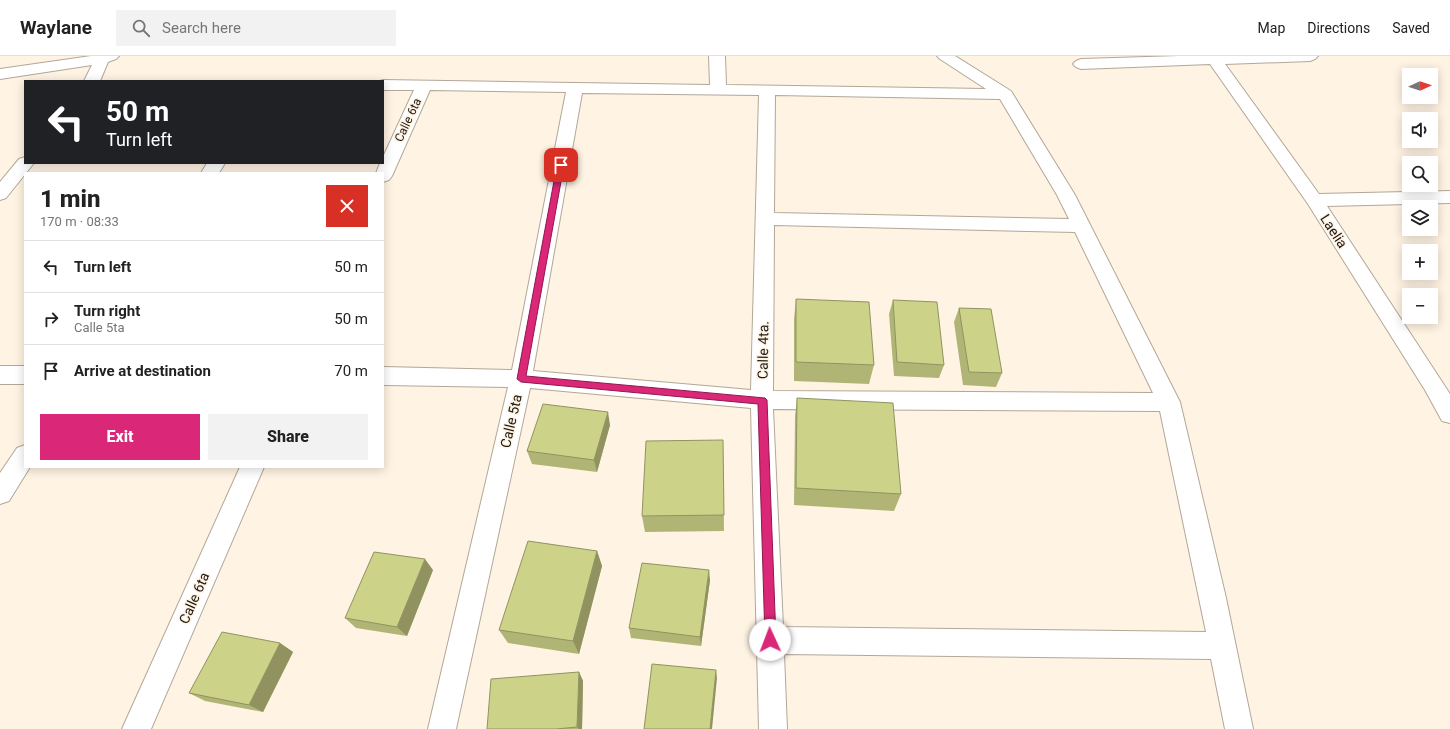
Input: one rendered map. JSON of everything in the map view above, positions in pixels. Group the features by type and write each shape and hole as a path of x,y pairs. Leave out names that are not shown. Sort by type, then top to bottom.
{"street":[{"path":"717,56 718,90"},
{"path":"945,56 1005,94 1066,195 1169,402 1239,729"},
{"path":"1081,64 1211,58 1310,56"},
{"path":"0,74 105,57"},
{"path":"93,80 105,57"},
{"name":"Laelia","path":"1211,58 1314,200 1441,383 1450,414"},
{"path":"384,85 1005,94"},
{"name":"Calle 6ta","path":"384,174 424,86"},
{"name":"Calle 5ta","path":"442,729 521,379 575,88"},
{"name":"Calle 4ta.","path":"767,91 762,400 773,729"},
{"path":"0,194 24,164"},
{"path":"1314,200 1450,197"},
{"path":"766,219 1082,226"},
{"path":"0,375 24,375"},
{"path":"384,376 521,379 762,400 1169,402"},
{"path":"0,493 24,457"},
{"name":"Calle 6ta","path":"136,729 252,468"},
{"path":"770,640 1222,646"}],"building":[{"path":"796,299 869,302 874,365 796,362"},
{"path":"893,300 937,302 944,365 897,362"},
{"path":"959,308 991,309 1002,373 969,372"},
{"path":"797,398 893,403 901,494 796,488"},
{"path":"543,404 608,412 594,460 527,451"},
{"path":"723,440 724,515 642,516 646,441"},
{"path":"528,541 597,551 573,641 499,630"},
{"path":"374,552 425,559 397,627 345,618"},
{"path":"642,563 709,570 700,637 629,628"},
{"path":"222,632 280,643 249,705 189,693"},
{"path":"652,664 716,670 710,729 644,729"},
{"path":"579,672 577,727 556,729 487,729 491,679"}],"route":[{"path":"561,165 521,379 762,400 770,640"}]}
